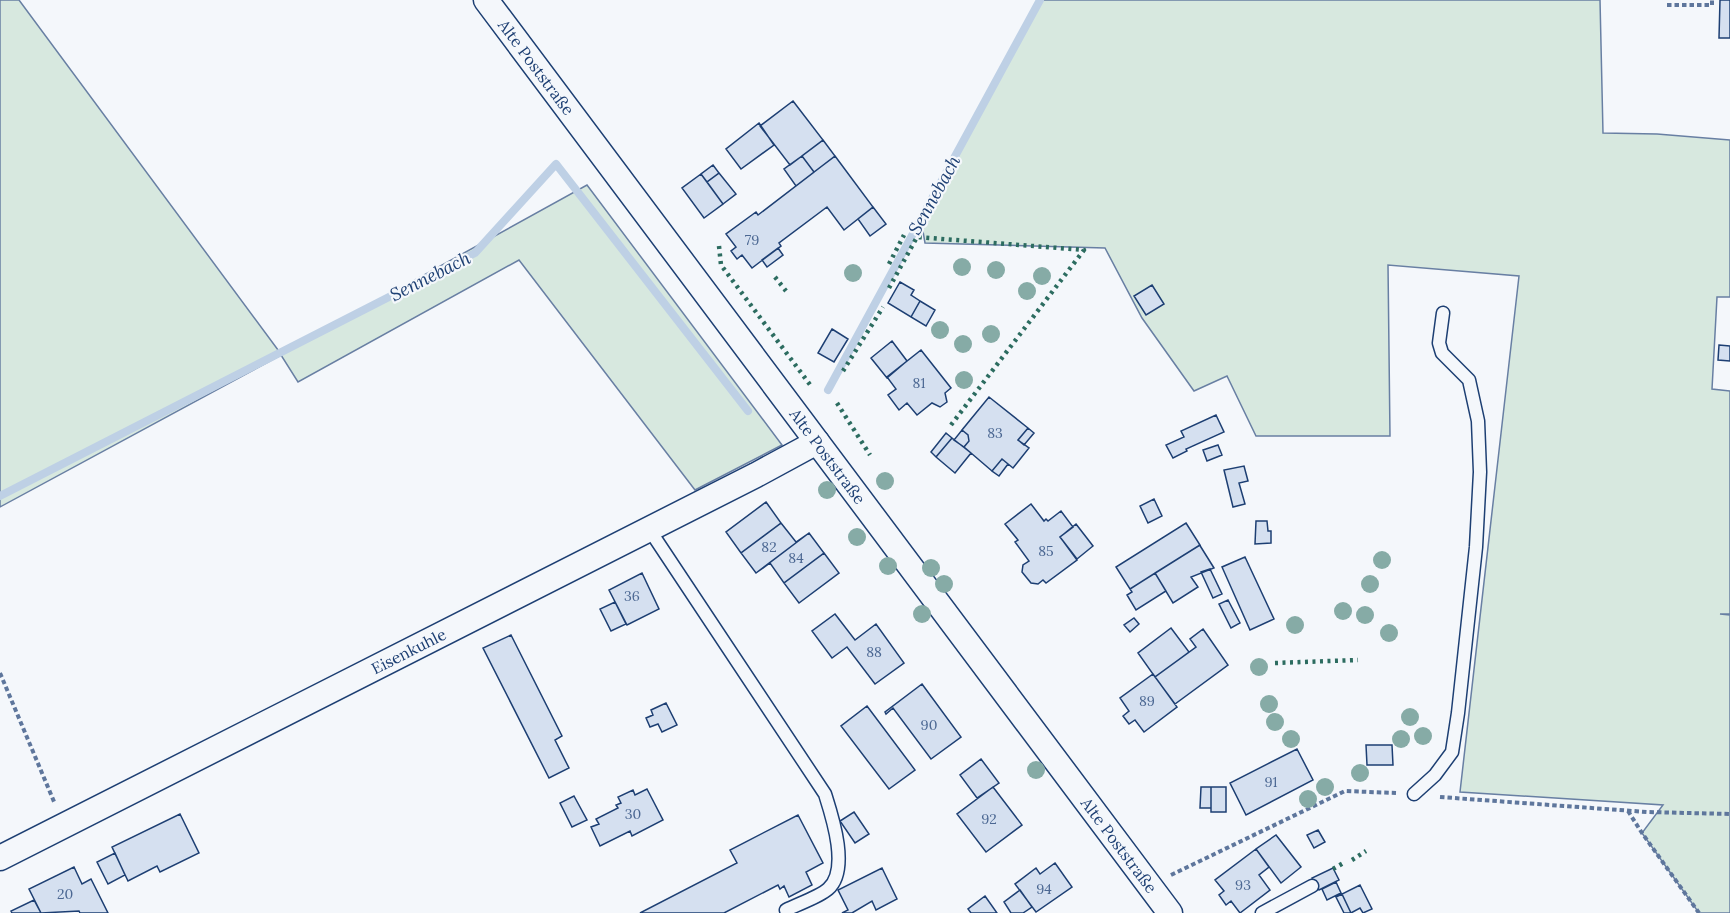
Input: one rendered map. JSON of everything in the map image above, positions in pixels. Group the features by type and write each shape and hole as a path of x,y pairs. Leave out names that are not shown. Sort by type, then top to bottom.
{"street":[{"name":"Alte Poststraße","path":"486,0 1170,913"},
{"name":"Eisenkuhle","path":"0,858 817,442"}],"lane":[{"path":"1414,794 1435,775 1452,752 1477,536 1480,472 1478,421 1469,380 1442,353 1439,343 1443,313"},
{"path":"649,529 825,794 833,818 840,854 835,879 828,889 786,910"},
{"path":"1262,913 1312,886"}],"path":[{"path":"1667,6 1712,6 1712,0"},
{"path":"0,673 64,827"},
{"path":"1168,877 1345,791 1414,794 1628,811 1730,814"},
{"path":"1628,811 1699,913"}],"shaded area":[{"path":"0,0 19,0 281,354 587,185 782,445 695,490 519,260 298,382 281,355 0,507"},
{"path":"1042,0 1600,0 1603,133 1657,134 1730,140 1730,297 1717,297 1712,389 1730,391 1730,614 1720,614 1730,615 1730,913 1699,913 1642,833 1663,805 1460,792 1519,276 1388,265 1390,436 1256,436 1227,376 1194,391 1142,318 1105,248 925,243 921,220"}],"building":[{"path":"1720,0 1730,0 1730,38 1719,38"},
{"path":"793,101 823,140 790,165 760,126"},
{"path":"759,123 774,145 741,169 726,149"},
{"path":"823,140 835,156 814,172 802,156"},
{"path":"802,156 814,172 796,186 784,169"},
{"path":"835,156 873,207 844,230 827,207 779,243 781,246 752,268 742,255 737,259 731,251 736,247 726,234 756,212 758,215"},
{"path":"713,165 719,173 707,182 701,174"},
{"path":"719,173 736,194 723,204 707,182"},
{"path":"701,174 723,204 704,218 682,188"},
{"path":"873,207 886,224 870,236 858,219"},
{"path":"778,248 783,255 767,267 762,260"},
{"path":"900,282 914,290 911,295 920,301 911,317 888,303"},
{"path":"1152,285 1164,304 1146,315 1134,296"},
{"path":"920,301 935,310 926,326 911,317"},
{"path":"832,329 848,339 834,362 818,353"},
{"path":"892,341 907,361 887,378 871,358"},
{"path":"1719,345 1730,346 1730,361 1718,360"},
{"path":"921,350 951,388 945,393 947,402 940,407 932,403 917,415 907,403 899,410 888,395 896,389 887,377"},
{"path":"989,397 1028,428 1018,440 1029,448 1013,468 1002,459 992,471 964,447 969,441 968,435 962,430"},
{"path":"1216,415 1224,432 1186,449 1187,451 1173,458 1166,445 1184,437 1181,431"},
{"path":"1028,428 1034,433 1024,445 1018,440"},
{"path":"962,430 968,435 969,441 964,447 954,440"},
{"path":"946,433 952,438 936,457 931,452"},
{"path":"952,438 971,453 955,473 936,457"},
{"path":"1218,445 1222,455 1207,461 1203,450"},
{"path":"1002,459 1008,464 999,476 992,471"},
{"path":"1244,466 1248,481 1239,483 1245,504 1233,507 1224,470"},
{"path":"1154,499 1162,516 1148,523 1140,506"},
{"path":"766,502 781,523 741,553 726,532"},
{"path":"1031,504 1044,521 1046,519 1048,521 1061,511 1073,527 1060,537 1077,560 1046,583 1043,580 1038,584 1031,583 1022,572 1023,565 1029,561 1015,542 1018,540 1005,524"},
{"path":"1256,521 1267,521 1268,531 1271,531 1271,543 1255,544"},
{"path":"781,523 796,542 809,533 756,573 741,553"},
{"path":"1186,523 1200,545 1130,589 1116,567"},
{"path":"1076,524 1093,546 1077,559 1060,537"},
{"path":"809,533 824,553 784,583 770,563 756,573"},
{"path":"1200,545 1214,568 1191,577 1198,587 1173,603 1155,573"},
{"path":"824,553 839,573 799,603 784,583"},
{"path":"1245,557 1274,619 1250,630 1222,567"},
{"path":"1210,569 1222,594 1213,598 1201,572"},
{"path":"642,573 659,609 627,625 609,590"},
{"path":"1155,573 1166,591 1136,610 1127,595 1132,592 1130,589"},
{"path":"1228,600 1240,623 1231,628 1219,604"},
{"path":"615,602 626,624 611,631 600,609"},
{"path":"835,614 855,640 876,624 904,663 875,684 847,647 832,658 812,631"},
{"path":"1134,618 1139,624 1130,632 1124,625"},
{"path":"1171,628 1189,652 1155,677 1138,653"},
{"path":"1203,629 1228,665 1175,704 1155,677 1196,647 1190,639"},
{"path":"511,635 562,736 555,740 569,768 549,778 483,648"},
{"path":"1153,674 1177,707 1144,732 1135,720 1129,724 1123,716 1129,711 1120,698"},
{"path":"922,684 961,737 931,759 893,708 886,714 885,712"},
{"path":"666,703 677,725 662,732 658,724 650,727 646,718 653,715 651,710"},
{"path":"867,706 915,770 889,789 841,726"},
{"path":"1366,745 1392,745 1393,765 1367,765"},
{"path":"1297,749 1313,780 1246,815 1230,783"},
{"path":"981,759 999,783 977,798 960,775"},
{"path":"993,787 1022,825 986,852 957,814"},
{"path":"1201,787 1211,787 1211,808 1200,808"},
{"path":"1211,787 1226,787 1226,812 1211,812"},
{"path":"647,789 663,820 632,836 630,831 600,846 591,827 599,824 596,819 618,808 616,805 621,803 618,797 633,790 635,795"},
{"path":"574,796 587,820 572,827 560,803"},
{"path":"854,812 869,834 855,843 840,821"},
{"path":"180,814 199,853 160,872 157,866 128,881 112,847"},
{"path":"798,815 823,863 806,872 812,885 789,897 784,886 780,889 778,885 724,913 640,913 737,863 730,850"},
{"path":"1318,830 1325,842 1314,848 1307,835"},
{"path":"1276,835 1301,867 1281,883 1256,849"},
{"path":"1256,849 1269,867 1259,875 1270,890 1240,913 1231,901 1226,905 1219,895 1224,891 1215,880"},
{"path":"115,853 125,875 108,884 97,862"},
{"path":"1055,863 1072,887 1036,912 1015,884 1036,868 1040,874"},
{"path":"74,867 82,884 91,879 108,913 80,913 79,911 41,913 29,889"},
{"path":"882,868 897,899 876,910 872,901 852,913 842,913 848,910 838,890"},
{"path":"1333,868 1339,880 1319,890 1312,878"},
{"path":"1336,882 1341,893 1327,900 1322,889"},
{"path":"1360,885 1372,909 1363,913 1360,908 1351,913 1342,894"},
{"path":"1020,890 1032,907 1023,913 1011,913 1004,902"},
{"path":"1342,894 1351,913 1344,913 1336,897"},
{"path":"985,896 997,913 971,913 968,909"},
{"path":"34,900 41,913 12,913 11,911"}],"waterway":[{"name":"Sennebach","path":"828,390 1040,0"},
{"name":"Sennebach","path":"0,496 475,253 556,164 748,411"}],"hedge":[{"path":"889,264 904,235"},
{"path":"889,288 917,237 1084,250 951,425"},
{"path":"719,246 721,265 811,386"},
{"path":"775,277 786,291"},
{"path":"843,371 883,307"},
{"path":"837,403 870,455"},
{"path":"1275,663 1358,660"},
{"path":"1352,860 1366,851"},
{"path":"1333,869 1345,862"}]}
